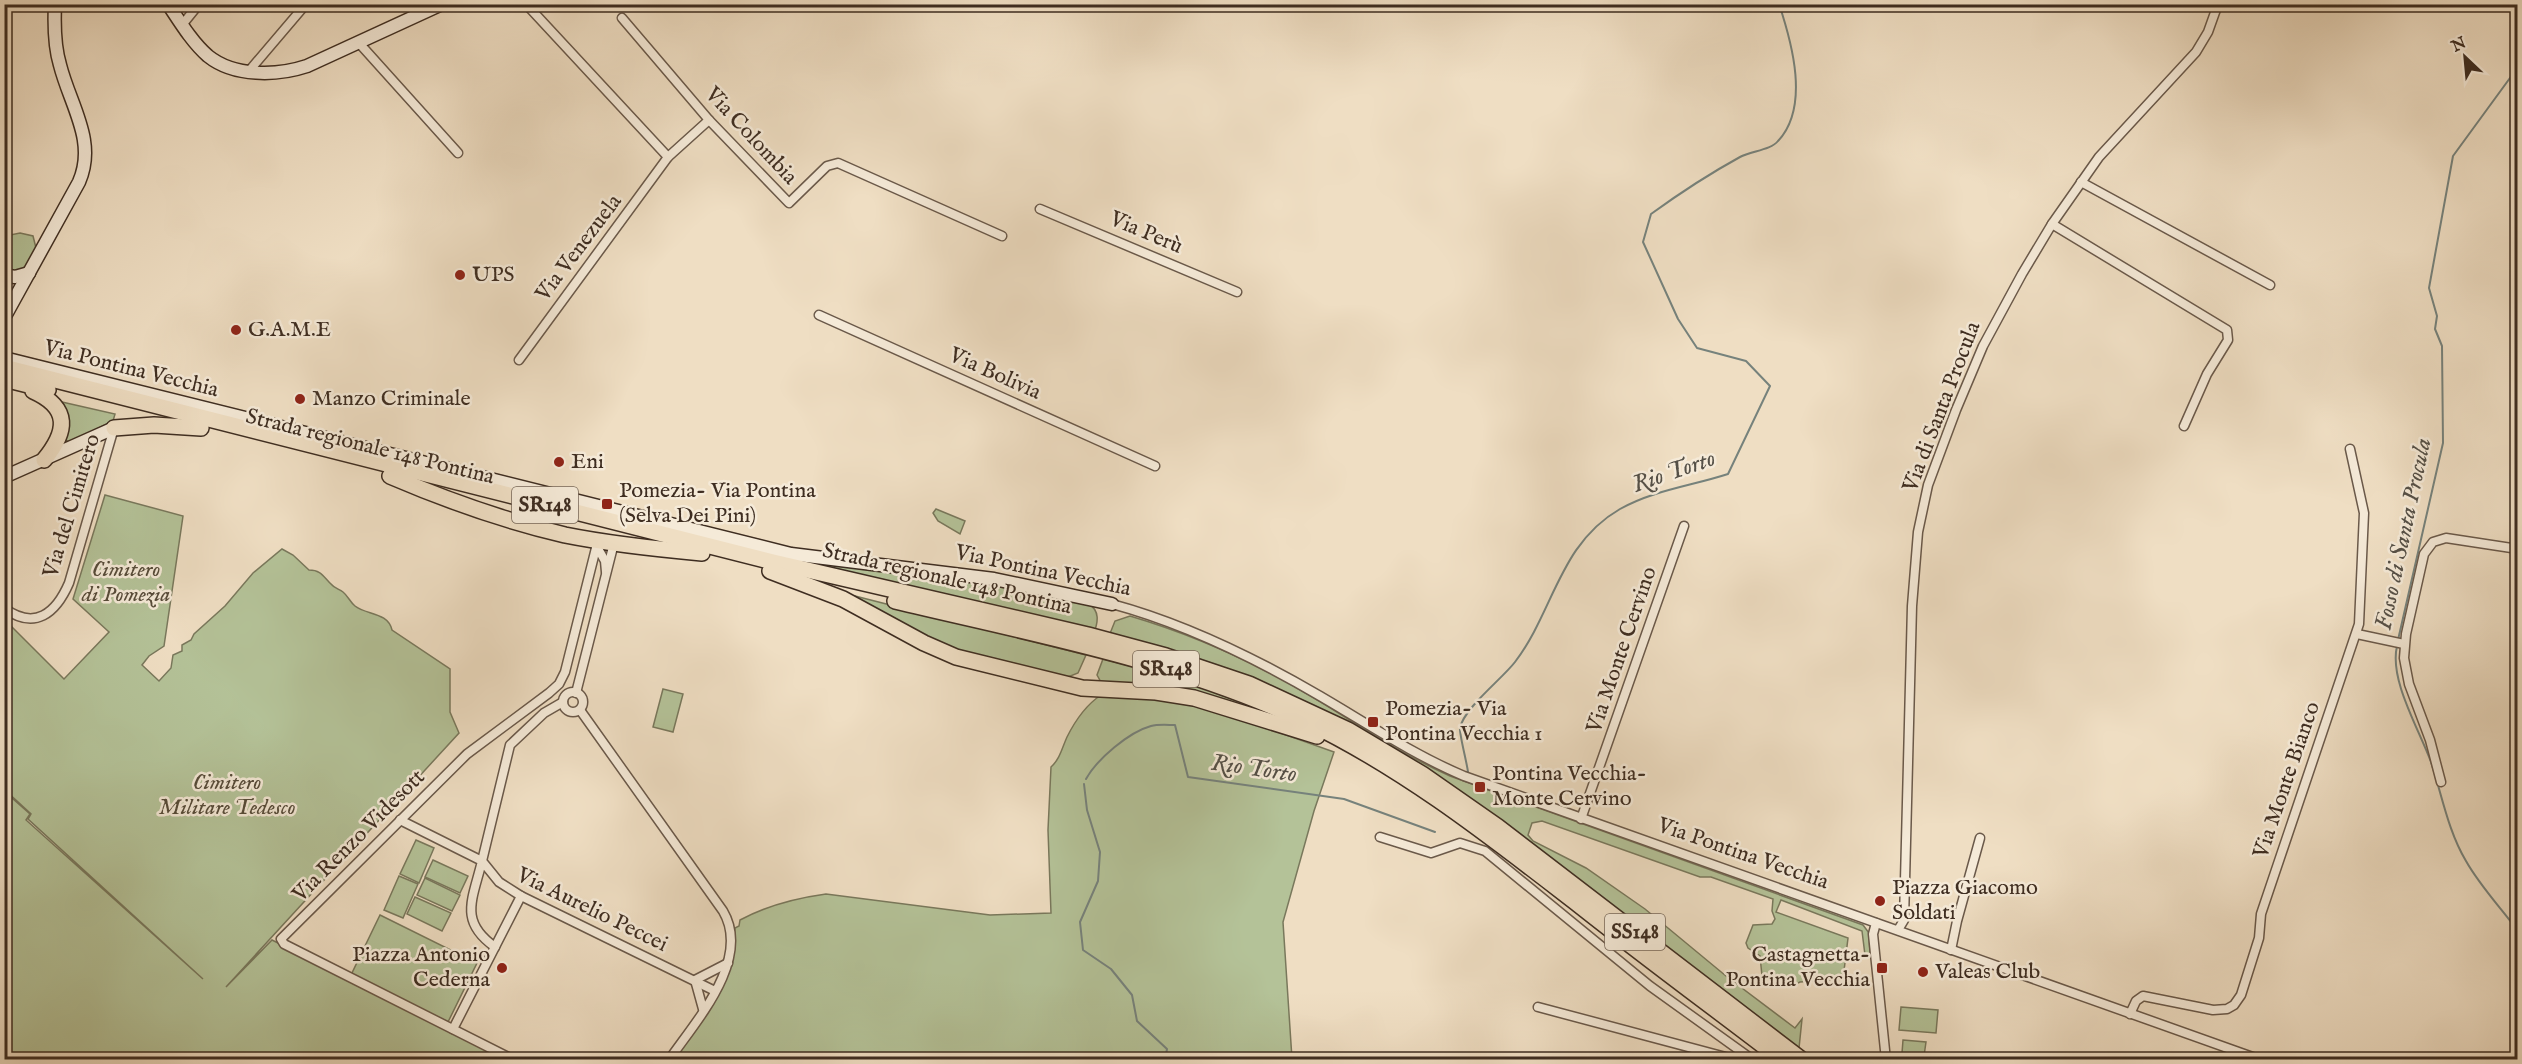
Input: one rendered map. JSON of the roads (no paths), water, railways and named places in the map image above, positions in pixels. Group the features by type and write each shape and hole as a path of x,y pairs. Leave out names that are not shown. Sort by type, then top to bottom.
{"highway":[{"path":"43,368 112,395"},
{"path":"6,376 47,398 60,415 63,424 62,434 56,446 44,460"},
{"name":"Strada regionale 148 Pontina","path":"6,376 112,395 772,561 1086,641 1190,676 1247,690"},
{"name":"Strada regionale 148 Pontina","path":"6,376 201,428 770,571 1086,641"},
{"path":"114,428 149,425 201,428"},
{"path":"390,476 459,503 596,544 614,543 702,553"},
{"path":"770,571 843,599 919,641 956,657 1082,687 1156,692 1194,698 1356,748"},
{"name":"SS148","path":"1247,690 1356,748 1414,783 1446,798"},
{"name":"SS148","path":"1247,690 1348,730 1422,774 1446,798 1802,1059"},
{"name":"SS148","path":"1464,811 1782,1059"}],"street":[{"path":"5,317 79,182 86,156 84,135 58,58 54,35 55,4"},
{"path":"168,4 202,51 214,60 249,71 270,73 292,70 359,43 442,4"},
{"path":"182,25 199,4"},
{"path":"249,71 306,4"},
{"path":"526,4 668,157"},
{"name":"Via di Santa Procula","path":"1898,930 1904,920 1911,626 1917,541 1922,506 1943,442 1983,346 2010,294 2052,224 2116,137 2190,60 2206,37 2218,4"},
{"name":"Via Colombia","path":"622,18 709,120 789,203 827,166 838,164 1002,236"},
{"path":"359,43 458,153"},
{"name":"Via Venezuela","path":"519,360 668,157 709,120"},
{"path":"2081,182 2270,285"},
{"name":"Via Perù","path":"1040,209 1237,292"},
{"path":"2052,224 2221,324 2227,330 2228,340 2209,371 2184,426"},
{"path":"4,275 15,277 28,273"},
{"path":"4,302 5,317"},
{"name":"Via Bolivia","path":"819,315 1155,466"},
{"name":"Via Pontina Vecchia","path":"4,358 779,551 994,579 1112,604 1193,632 1248,656 1435,763 1581,819 2261,1059"},
{"path":"4,477 114,428"},
{"name":"Via del Cimitero","path":"4,608 21,618 34,618 51,611 63,598 114,428"},
{"name":"Via Monte Bianco","path":"2130,1014 2136,1001 2144,996 2218,1010 2231,1006 2240,999 2259,938 2261,914 2360,617 2364,513 2350,449"},
{"name":"Via Monte Cervino","path":"1581,819 1684,526"},
{"path":"2441,782 2430,740 2409,684 2404,663 2404,644 2424,554 2433,542 2450,538 2517,549"},
{"path":"576,693 614,543"},
{"path":"596,544 605,561 606,572"},
{"name":"Via Renzo Videsott","path":"514,1059 281,941 283,935 476,746 559,684 565,672 596,544"},
{"path":"2356,634 2404,644"},
{"path":"495,947 479,935 471,919 471,909 510,745 536,720 563,702 566,695 576,693"},
{"path":"576,693 583,702 580,710"},
{"path":"563,702 569,712 580,710"},
{"path":"580,710 725,915 731,933 728,963 715,991 669,1059"},
{"path":"400,820 482,861"},
{"path":"1380,837 1431,853 1460,843 1485,851 1650,986 1753,1059"},
{"path":"1951,950 1980,838"},
{"name":"Via Aurelio Peccei","path":"482,861 499,882 521,897 715,991"},
{"path":"453,1029 521,897"},
{"path":"1876,923 1873,934 1886,1059"},
{"path":"703,1010 695,980 728,963"},
{"path":"1538,1007 1737,1059"}],"waterway":[{"name":"Rio Torto","path":"1468,772 1460,731 1463,720 1515,662 1539,622 1570,559 1583,540 1620,509 1633,503 1659,493 1728,474 1770,386 1746,361 1697,348 1678,319 1643,242 1651,214 1728,163 1775,144 1788,127 1796,93 1795,74 1789,37 1779,4"},
{"name":"Fosso di Santa Procula","path":"2398,640 2443,443 2442,346 2435,329 2437,316 2429,288 2453,156 2518,67"},
{"name":"Fosso di Santa Procula","path":"2397,646 2397,674 2401,689 2431,762 2454,838 2478,879 2518,931"},
{"name":"Rio Torto","path":"1086,779 1106,755 1133,734 1154,725 1175,725 1188,777 1344,799 1435,832"},
{"name":"Rio Torto","path":"1084,784 1087,810 1100,852 1098,881 1080,922 1083,950 1111,969 1132,995 1137,1021 1167,1049 1165,1060"}],"place":[{"name":"UPS","path":"460,275"},
{"name":"G.A.M.E","path":"236,330"},
{"name":"Manzo Criminale","path":"300,399"},
{"name":"Eni","path":"559,462"},
{"name":"Pomezia- Via Pontina (Selva Dei Pini)","path":"607,504"},
{"name":"Pomezia- Via Pontina Vecchia 1","path":"1373,722"},
{"name":"Pontina Vecchia- Monte Cervino","path":"1480,787"},
{"name":"Piazza Giacomo Soldati","path":"1880,901"},
{"name":"Piazza Antonio Cederna","path":"502,968"},
{"name":"Castagnetta- Pontina Vecchia","path":"1882,968"},
{"name":"Valeas Club","path":"1923,972"}],"park label":[{"name":"Cimitero di Pomezia","path":"126,582"},
{"name":"Cimitero Militare Tedesco","path":"227,796"}]}
